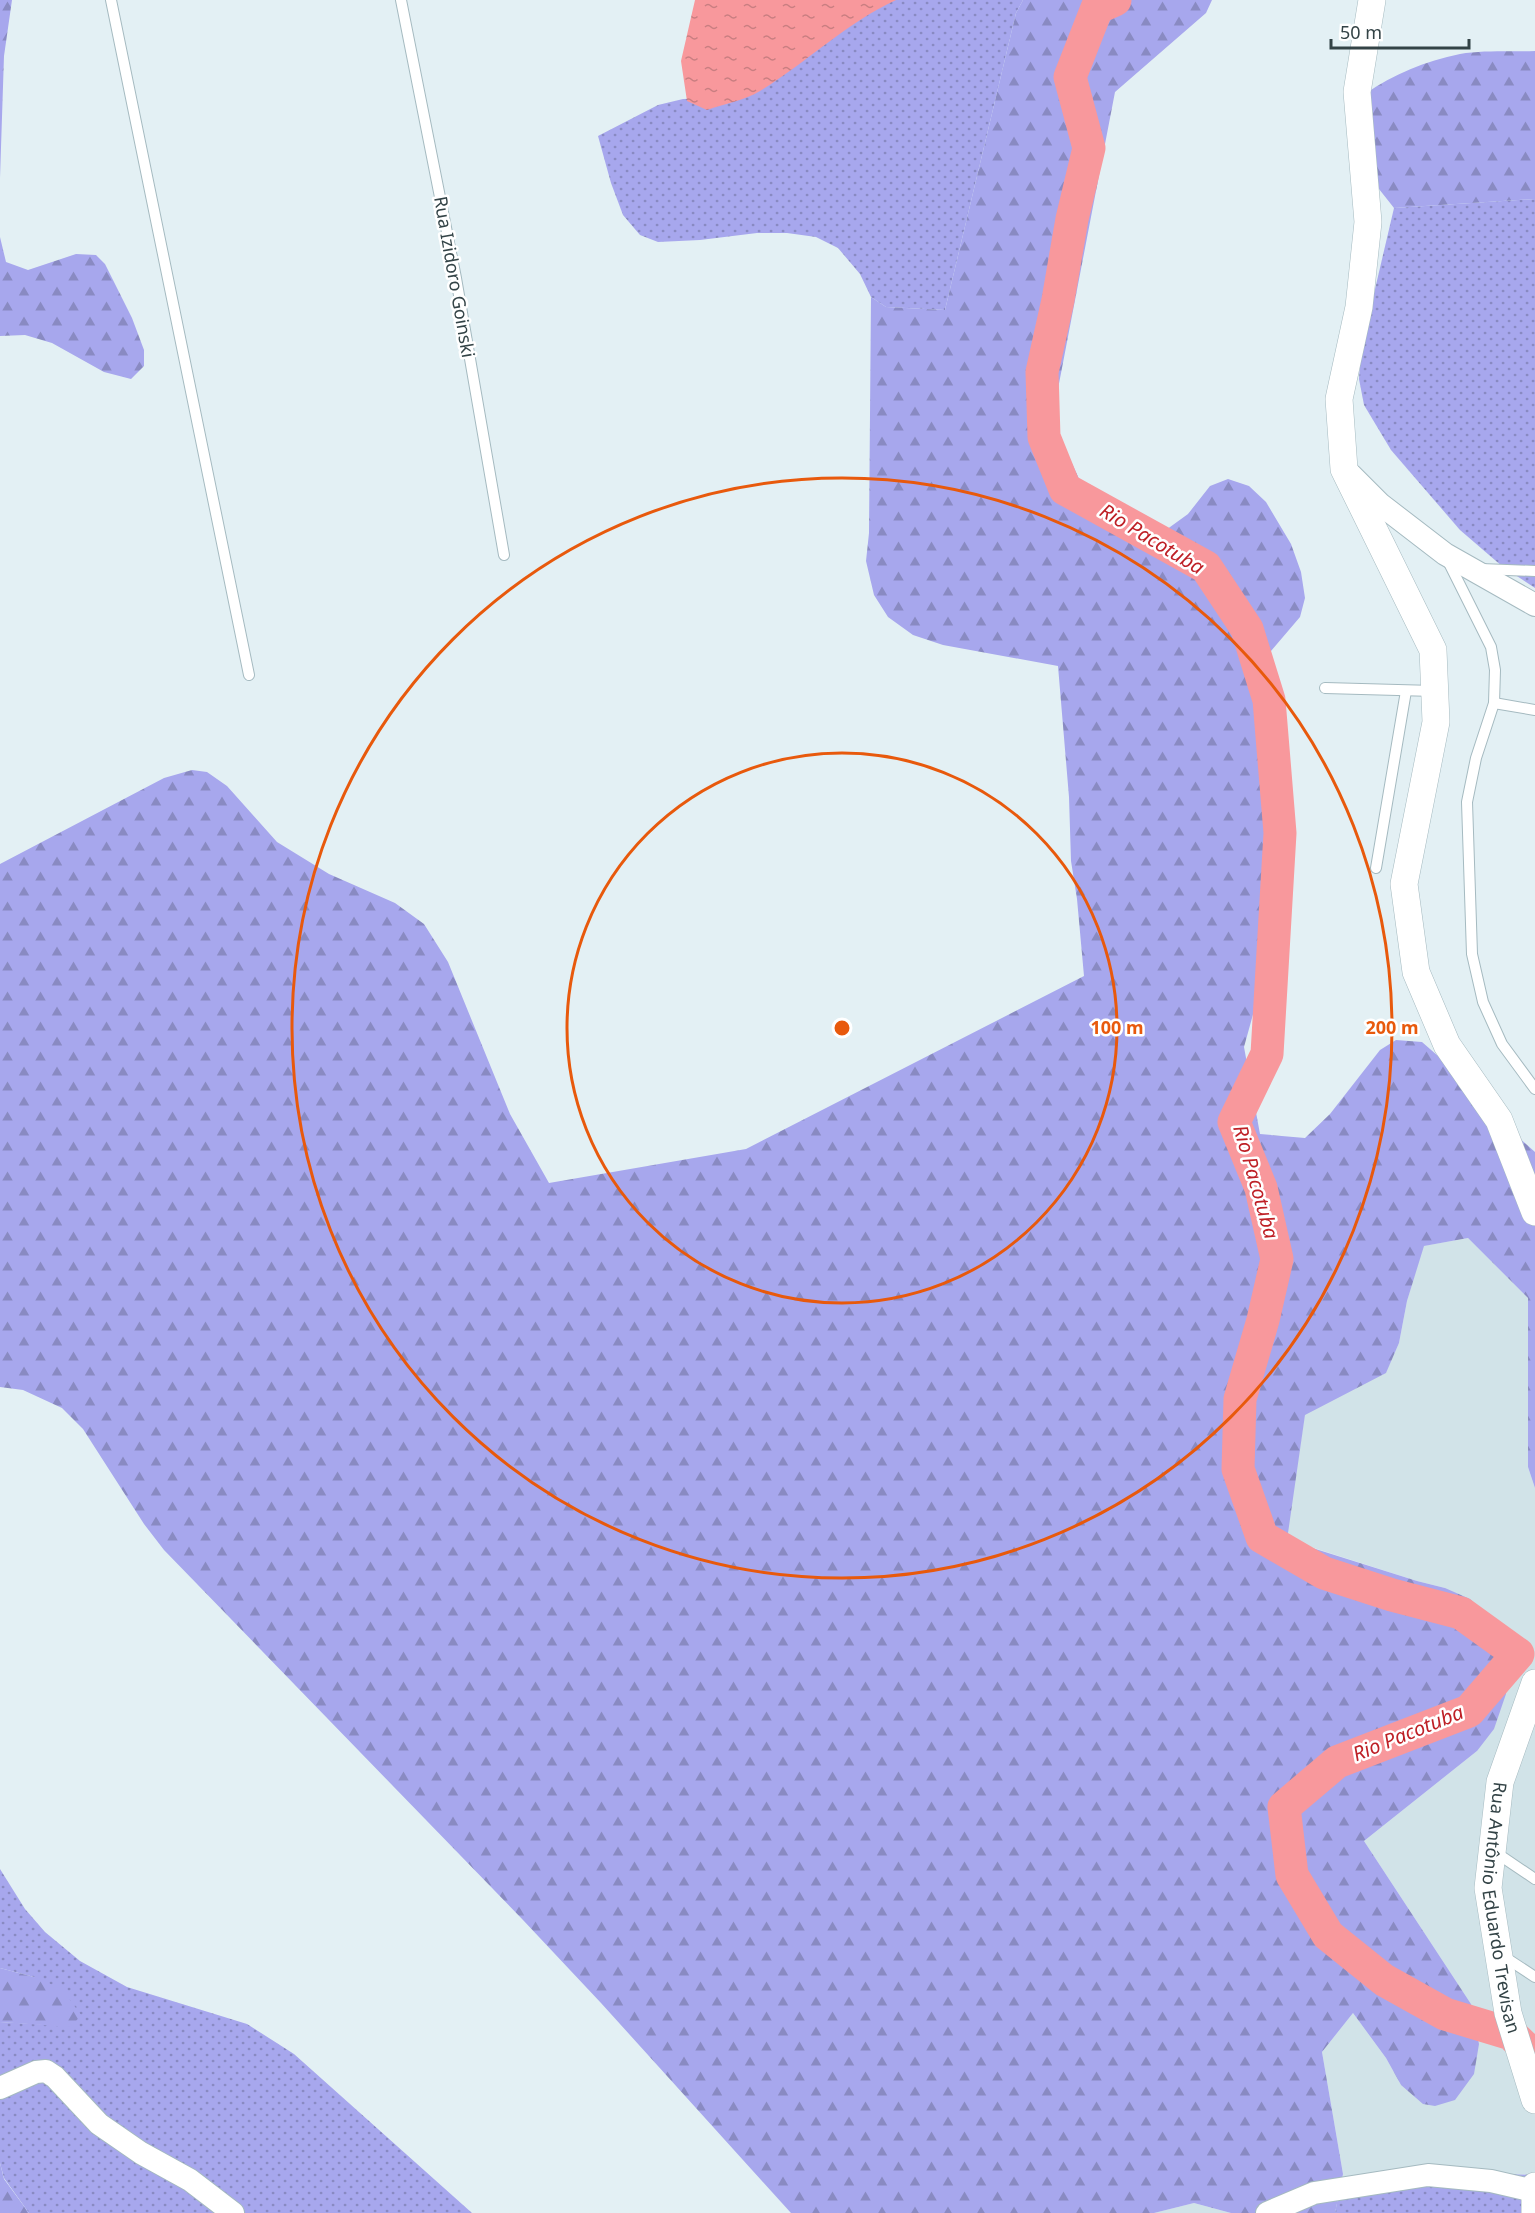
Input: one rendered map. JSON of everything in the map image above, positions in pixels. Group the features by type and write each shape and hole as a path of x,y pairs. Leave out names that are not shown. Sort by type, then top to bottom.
{"street":[{"path":"1372,0 1358,92 1368,222 1359,307 1339,399 1344,469 1433,650 1436,722 1404,884 1416,972 1447,1045 1499,1120 1535,1212"},
{"path":"1344,469 1380,504 1445,554 1535,605"},
{"name":"Rua Antônio Eduardo Trevisan","path":"1535,1683 1500,1782 1488,1888 1508,2013 1526,2051 1535,2100"},
{"path":"0,2088 36,2072 46,2071 55,2077 99,2124 141,2153 190,2180 233,2213"},
{"path":"1268,2213 1314,2193 1428,2175 1491,2181 1535,2196"}],"lane":[{"path":"111,0 249,675"},
{"name":"Rua Izidoro Goinski","path":"401,0 456,278 504,555"},
{"path":"1445,554 1491,647 1495,670 1494,703 1476,758 1467,802 1472,954 1483,1002 1502,1044 1535,1089"},
{"path":"1470,568 1535,572"},
{"path":"1325,688 1435,691"},
{"path":"1376,868 1406,691"},
{"path":"1494,703 1535,710"},
{"path":"1492,1851 1535,1879"},
{"path":"1498,1952 1535,1977"}],"shaded area":[{"path":"1468,1238 1528,1298 1528,1467 1535,1488 1535,2175 1450,2172 1340,2186 1343,2174 1322,2052 1353,2013 1386,2058 1401,2085 1471,2004 1364,1841 1477,1751 1445,1588 1286,1539 1305,1414 1386,1372 1399,1343 1407,1301 1423,1246"},
{"path":"1194,2203 1231,2213 1154,2213"}],"green space":[{"path":"0,0 12,0 4,56 0,178"},
{"path":"885,0 1023,0 1016,13 945,310 886,307 871,297 860,274 838,248 816,237 787,233 757,233 700,240 658,242 640,235 623,215 598,136 658,105 683,99 718,98"},
{"path":"1023,0 1212,0 1206,13 1115,92 1052,420 1097,518 1159,535 1188,514 1210,486 1228,479 1249,486 1266,502 1291,544 1301,572 1305,598 1300,617 1271,651 1258,682 1282,900 1277,951 1257,1000 1244,1047 1260,1134 1305,1138 1330,1114 1380,1050 1396,1040 1422,1042 1438,1056 1460,1085 1535,1152 1535,1488 1528,1467 1528,1298 1468,1238 1424,1246 1407,1301 1399,1343 1386,1373 1305,1415 1287,1540 1445,1588 1470,1599 1491,1618 1503,1644 1507,1665 1506,1694 1494,1729 1477,1751 1364,1841 1471,2004 1479,2044 1474,2074 1455,2100 1435,2106 1423,2104 1401,2085 1386,2058 1353,2013 1322,2052 1343,2174 1335,2213 1231,2213 1194,2203 1154,2213 791,2213 523,1920 164,1550 144,1524 83,1429 62,1408 23,1390 0,1387 0,864 164,778 192,770 207,772 227,786 277,842 329,874 395,903 424,924 448,962 510,1114 549,1183 746,1149 1084,976 1071,861 1069,797 1058,666 943,645 913,635 888,617 874,595 866,561 869,533 871,297 886,307 945,310 1016,13"},
{"path":"1535,51 1535,199 1394,208 1379,189 1365,94 1399,74 1447,57 1478,52"},
{"path":"1535,199 1535,588 1503,567 1460,530 1391,450 1364,405 1359,379 1361,349 1394,208"},
{"path":"0,237 6,262 28,270 76,254 96,255 105,264 132,318 144,350 144,366 131,379 104,372 52,343 25,335 0,336"},
{"path":"0,1869 25,1909 45,1932 80,1961 127,1987 247,2024 294,2054 472,2213 29,2213 4,2178 0,2163 0,2022 71,2026 34,1977 0,1968"},
{"path":"0,1968 34,1977 62,1989 81,2015 71,2027 0,2022"},
{"path":"0,2163 4,2179 29,2213 0,2213"},
{"path":"1450,2172 1535,2175 1535,2213 1335,2213 1340,2186"}],"water":[{"path":"695,0 896,0 860,20 760,91 707,110 687,101 681,61"}],"waterway":[{"name":"Rio Pacotuba","path":"1115,0 1097,8 1070,77 1089,148 1072,219 1058,300 1042,372 1044,437 1065,489 1206,567 1247,629 1269,700 1280,833 1267,1054 1234,1122 1261,1188 1277,1259 1263,1320 1240,1399 1238,1469 1262,1537 1324,1573 1392,1595 1461,1613 1518,1654 1469,1711 1337,1762 1284,1807 1292,1875 1328,1935 1384,1980 1445,2014 1511,2034 1534,2056"}]}
